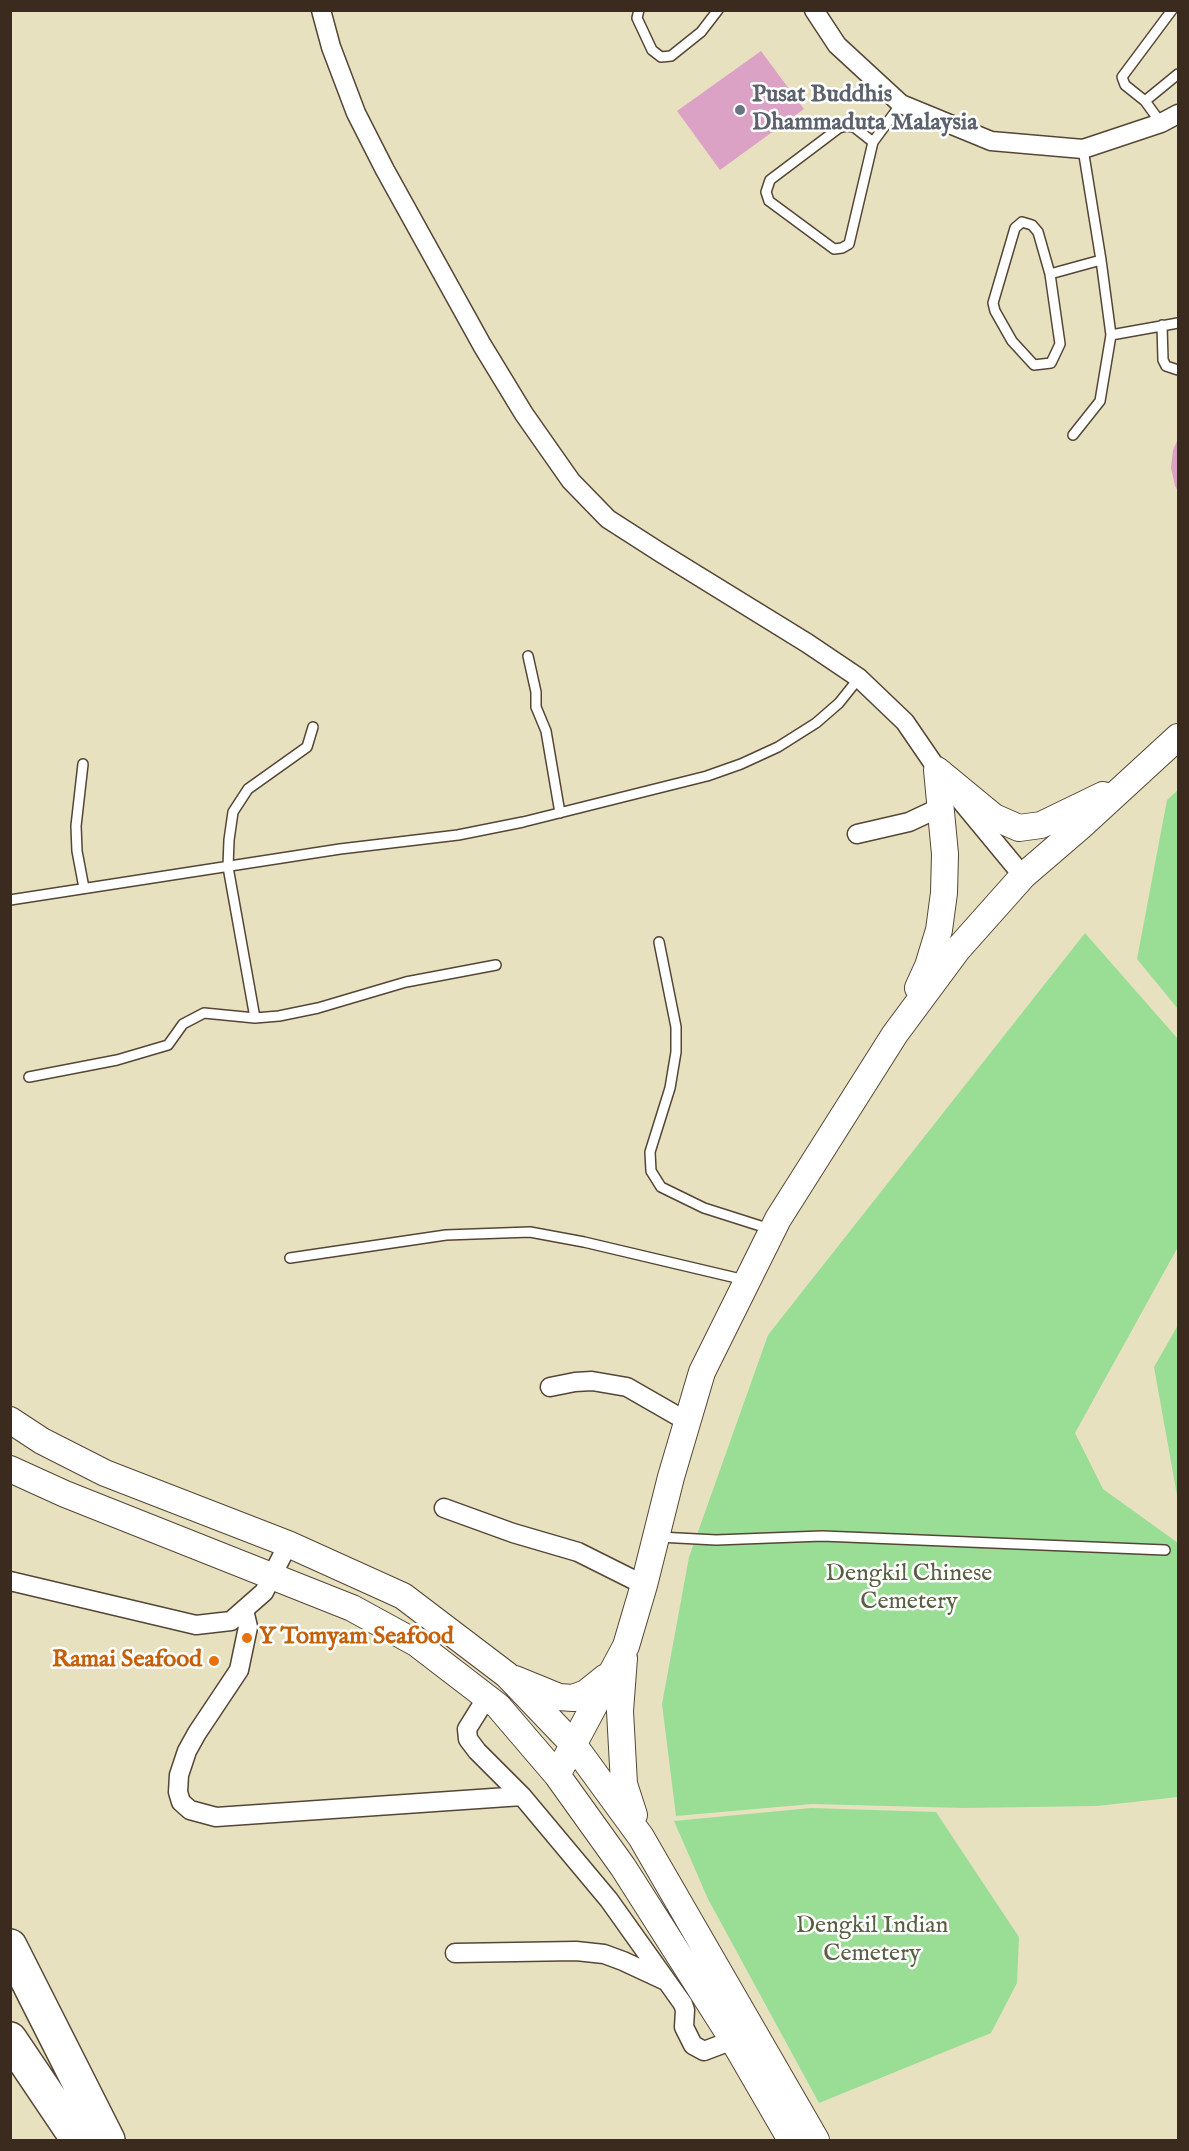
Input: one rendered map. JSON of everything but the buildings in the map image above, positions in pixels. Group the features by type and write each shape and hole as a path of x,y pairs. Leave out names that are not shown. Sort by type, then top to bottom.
{"highway":[{"path":"10,1946 108,2140"},
{"path":"33,1992 130,2140"},
{"path":"10,2040 63,2140"},
{"path":"10,2040 78,2140"}],"main road":[{"path":"641,1837 624,1784 620,1711 626,1646 671,1477 702,1372 773,1230 895,1034 958,949 1023,876 1179,737"},
{"path":"937,770 994,817 1018,828 1041,825 1128,783"},
{"path":"895,1034 928,966 939,930 944,893 945,854 937,770"},
{"path":"10,1420 42,1441 105,1473 288,1544 403,1596 507,1675 573,1744 641,1837 816,2140"},
{"path":"10,1469 65,1494 352,1608 416,1643 498,1706 557,1774 623,1866 733,2040 791,2140"},
{"path":"507,1675 559,1697 573,1698 586,1693 606,1678 626,1646"},
{"path":"557,1774 626,1646"}],"street":[{"path":"321,10 331,47 356,113 385,170 482,345 524,414 571,481 608,519 859,678 905,722 937,770 1023,876"},
{"path":"814,10 837,45 901,104 991,141 1083,149 1161,123 1179,114"},
{"path":"857,834 909,822 941,807"},
{"path":"550,1387 592,1381 627,1387 688,1422"},
{"path":"444,1508 513,1533 578,1552 644,1585"},
{"path":"10,1581 196,1625 231,1621 264,1592 288,1544"},
{"path":"244,1610 248,1627 239,1670 197,1733 187,1751 179,1775 178,1792 181,1802 190,1810 216,1817 522,1796"},
{"path":"487,1697 467,1729 468,1740 522,1796 609,1900 668,1982 685,2010 684,2021 687,2035 693,2045 704,2051 733,2040"},
{"path":"454,1953 576,1951 595,1953 623,1961 668,1982"},
{"path":"685,2010 691,2008 715,2013"}],"lane":[{"path":"639,10 637,18 652,50 661,57 671,56 701,32 718,10"},
{"path":"1161,123 1145,100 1125,85 1122,77 1172,10"},
{"path":"1145,100 1179,74"},
{"path":"873,142 854,127 838,128 770,180 766,192 769,201 834,249 849,244 873,142 901,104"},
{"path":"1073,435 1100,401 1111,335 1083,149"},
{"path":"1022,222 1032,225 1038,232 1050,274 1060,344 1051,363 1034,365 1012,341 993,303 1015,228 1022,222"},
{"path":"1050,274 1101,260"},
{"path":"1111,335 1179,323"},
{"path":"1162,325 1163,360 1166,366 1179,370"},
{"path":"528,656 536,692 536,707 546,731 560,813"},
{"path":"10,900 340,849 458,835 560,813 707,776 778,747 816,723 839,703 859,678"},
{"path":"255,1018 228,867 233,812 249,789 307,747 313,727"},
{"path":"83,764 76,826 77,851 84,888"},
{"path":"659,942 676,1027 676,1052 670,1088 650,1152 651,1171 660,1186 704,1208 773,1230"},
{"path":"29,1077 117,1060 168,1045 183,1024 204,1013 255,1018 279,1016 318,1008 406,982 496,965"},
{"path":"290,1258 446,1235 530,1232 584,1242 747,1281"},
{"path":"656,1536 716,1540 822,1536 1165,1550"}],"green space":[{"path":"1178,790 1178,1009 1137,959 1167,800"},
{"name":"Dengkil Chinese Cemetery","path":"1085,933 1178,1039 1178,1247 1075,1433 1103,1489 1178,1543 1178,1797 1097,1806 964,1808 812,1804 676,1816 662,1704 689,1557 768,1335"},
{"path":"1178,1325 1178,1501 1154,1367"},
{"name":"Dengkil Indian Cemetery","path":"811,1808 936,1812 1019,1937 1017,1983 991,2033 819,2103 708,1899 674,1821"}],"place":[{"name":"Pusat Buddhis Dhammaduta Malaysia","path":"740,110"},
{"name":"Y Tomyam Seafood","path":"247,1638"},
{"name":"Ramai Seafood","path":"214,1661"}]}
